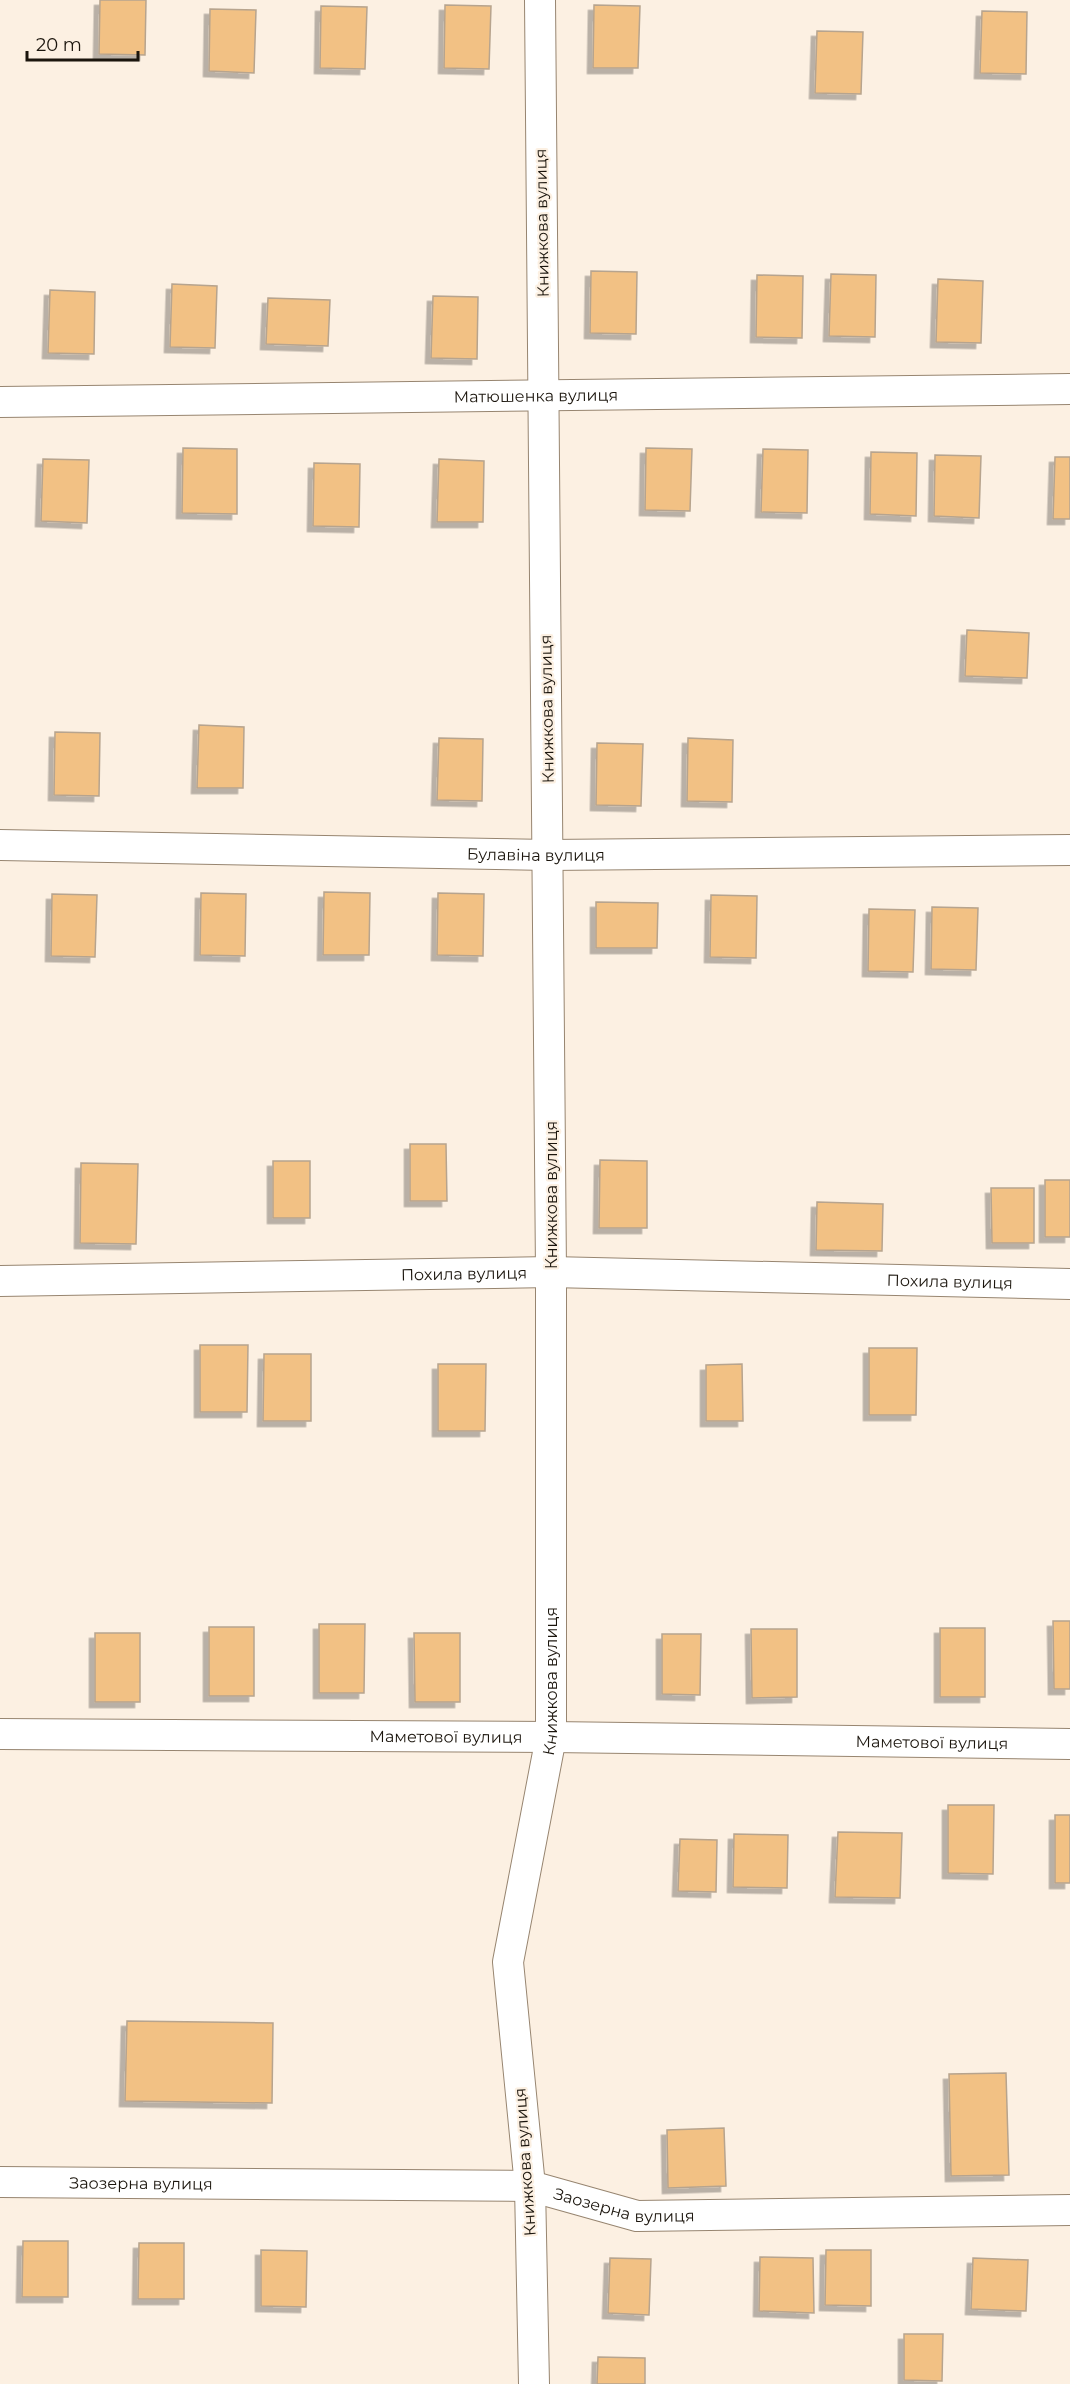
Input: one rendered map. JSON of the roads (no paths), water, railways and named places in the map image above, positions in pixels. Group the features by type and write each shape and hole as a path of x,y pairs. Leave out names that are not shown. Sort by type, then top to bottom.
{"street":[{"name":"Книжкова вулиця","path":"534,2384 530,2186 507,1962 551,1737 549,855 540,0"},
{"name":"Матюшенка вулиця","path":"0,402 1070,389"},
{"name":"Булавіна вулиця","path":"0,844 549,855 1070,850"},
{"name":"Похила вулиця","path":"0,1281 551,1272 1070,1284"},
{"name":"Маметової вулиця","path":"0,1734 551,1737 1070,1744"},
{"name":"Заозерна вулиця","path":"0,2182 530,2186 637,2216 1070,2210"}]}
